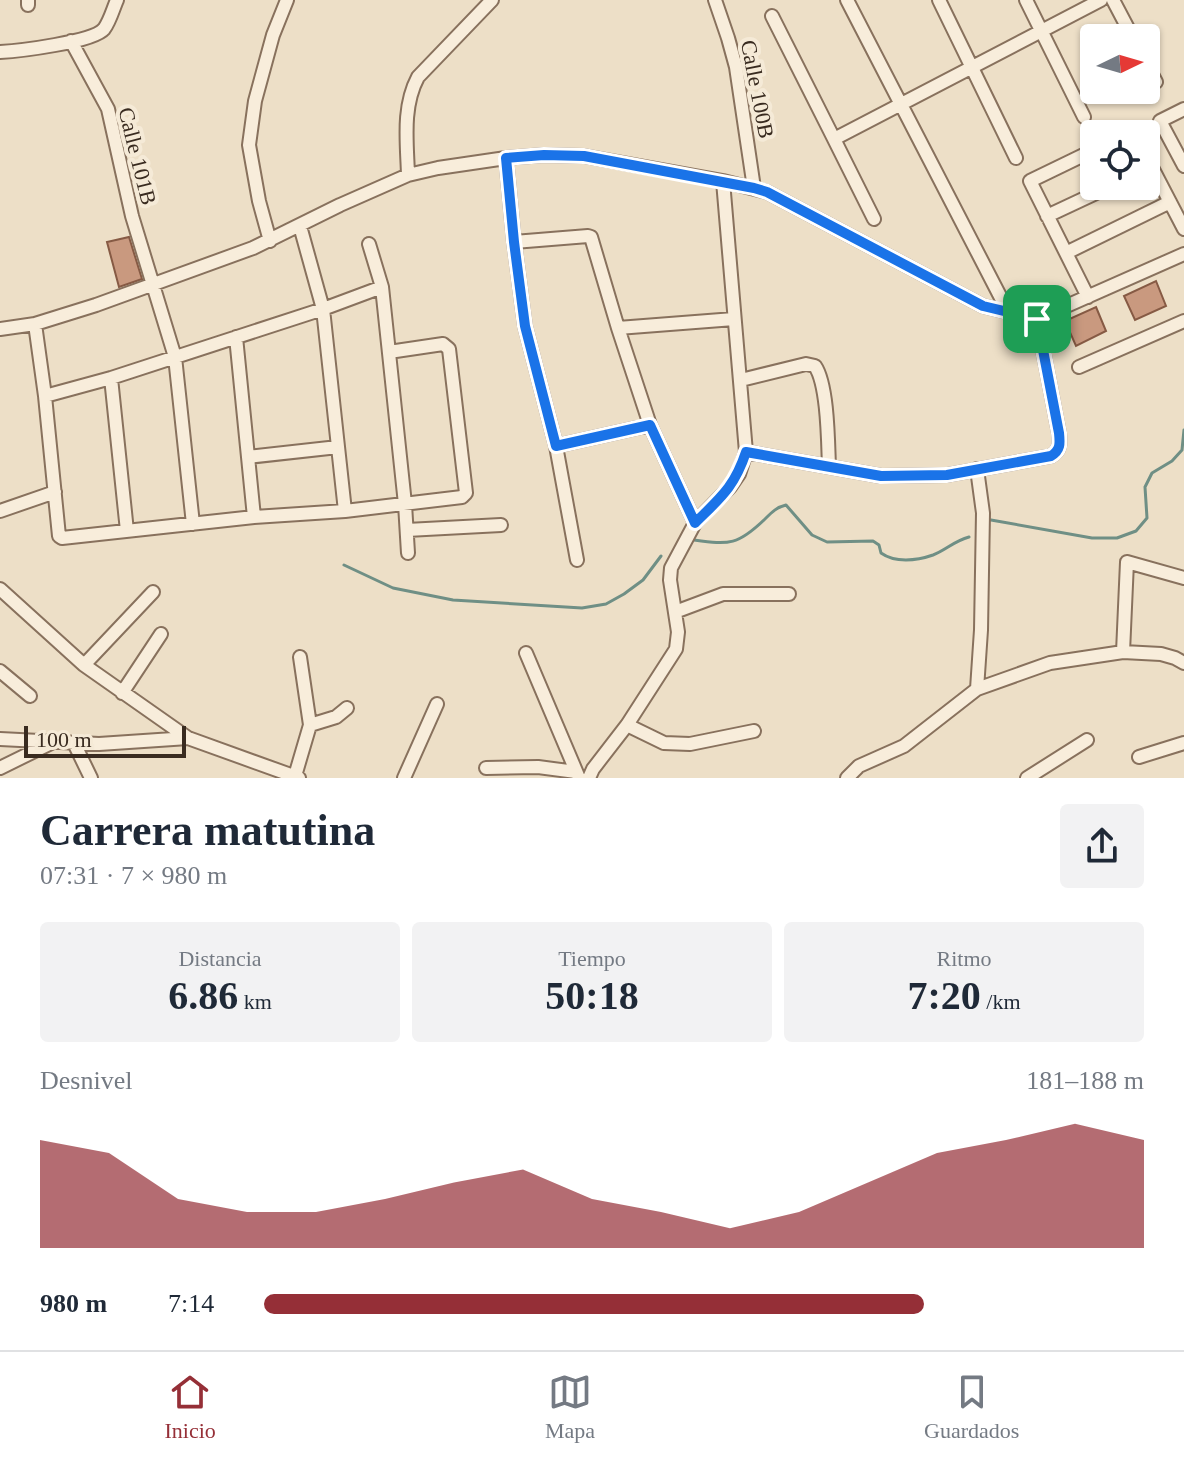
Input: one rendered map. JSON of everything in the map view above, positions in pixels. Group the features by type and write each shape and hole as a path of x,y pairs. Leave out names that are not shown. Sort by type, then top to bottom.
{"street":[{"path":"0,52 71,41 103,30 117,0"},
{"path":"270,241 249,145 255,101 273,35 287,0"},
{"path":"408,175 407,119 412,88 418,77 492,0"},
{"name":"Calle 100B","path":"715,0 736,67 754,188"},
{"path":"847,0 1001,298"},
{"path":"939,0 1016,158"},
{"path":"1026,0 1084,117"},
{"path":"834,139 1101,0"},
{"path":"1113,0 1126,24"},
{"path":"772,16 874,219"},
{"name":"Calle 101B","path":"71,41 108,109 132,216 175,357 193,524"},
{"path":"1184,109 1160,121 1184,166"},
{"path":"0,329 35,324 96,305 270,241 408,175 506,158 544,155 584,156 767,192 983,306 1037,319 1184,254"},
{"path":"1080,157 1030,181 1088,297"},
{"path":"506,158 527,334 556,446 577,560"},
{"path":"589,778 676,649 678,632 671,568 695,523 739,474 746,452 723,181"},
{"path":"1160,185 1184,229"},
{"path":"1047,216 1081,200"},
{"path":"1066,253 1170,202"},
{"path":"300,226 323,309 345,511"},
{"path":"514,242 591,237 650,425 695,523"},
{"path":"369,244 382,287 408,553"},
{"path":"45,396 111,378 382,287"},
{"path":"618,328 734,319"},
{"path":"746,452 881,476 947,475 1051,456 1058,452 1059,433 1037,319"},
{"path":"1079,367 1184,321"},
{"path":"35,324 61,537 462,497 466,493 449,349 443,344 389,352"},
{"path":"236,337 254,517"},
{"path":"741,380 806,364 815,366 820,375 826,411 829,467"},
{"path":"111,378 127,531"},
{"path":"556,446 650,425"},
{"path":"248,457 338,447"},
{"path":"977,469 983,513 977,689"},
{"path":"0,511 55,492"},
{"path":"407,530 501,525"},
{"path":"1123,652 1127,562 1184,578"},
{"path":"0,589 84,665 188,738 297,777 310,725 300,657"},
{"path":"84,665 153,592"},
{"path":"675,612 723,594 789,594"},
{"path":"122,693 161,634"},
{"path":"847,778 859,766 904,746 977,689 1050,663 1123,652 1161,654 1184,663"},
{"path":"526,653 577,775"},
{"path":"0,671 30,696"},
{"path":"404,778 437,704"},
{"path":"310,725 336,717 347,708"},
{"path":"627,725 664,743 690,744 754,731"},
{"path":"3,737 99,744 188,738"},
{"path":"1027,778 1087,740"},
{"path":"0,768 53,742"},
{"path":"74,743 91,778"},
{"path":"1139,757 1184,743"},
{"path":"486,768 538,767 577,775"}],"building":[{"path":"129,237 142,279 119,287 107,242"},
{"path":"1156,281 1166,306 1135,320 1124,296"},
{"path":"1096,307 1106,331 1076,346 1065,321"}],"waterway":[{"path":"991,520 1092,538 1117,538 1136,531 1147,518 1145,487 1152,473 1172,461 1182,450 1184,430"},
{"path":"694,540 733,541 748,534 775,510 786,505 812,535 827,542 873,541 879,545 881,553 899,560 933,555 969,537"},
{"path":"344,565 393,588 453,600 582,608 606,604 624,594 643,580 661,556"}],"route":[{"path":"584,156 754,188 983,306 1037,319 1059,433 1058,452 1051,456 947,475 881,476 746,452 739,474 730,487 695,523 650,425 556,446 525,326 506,158 584,156"}]}
